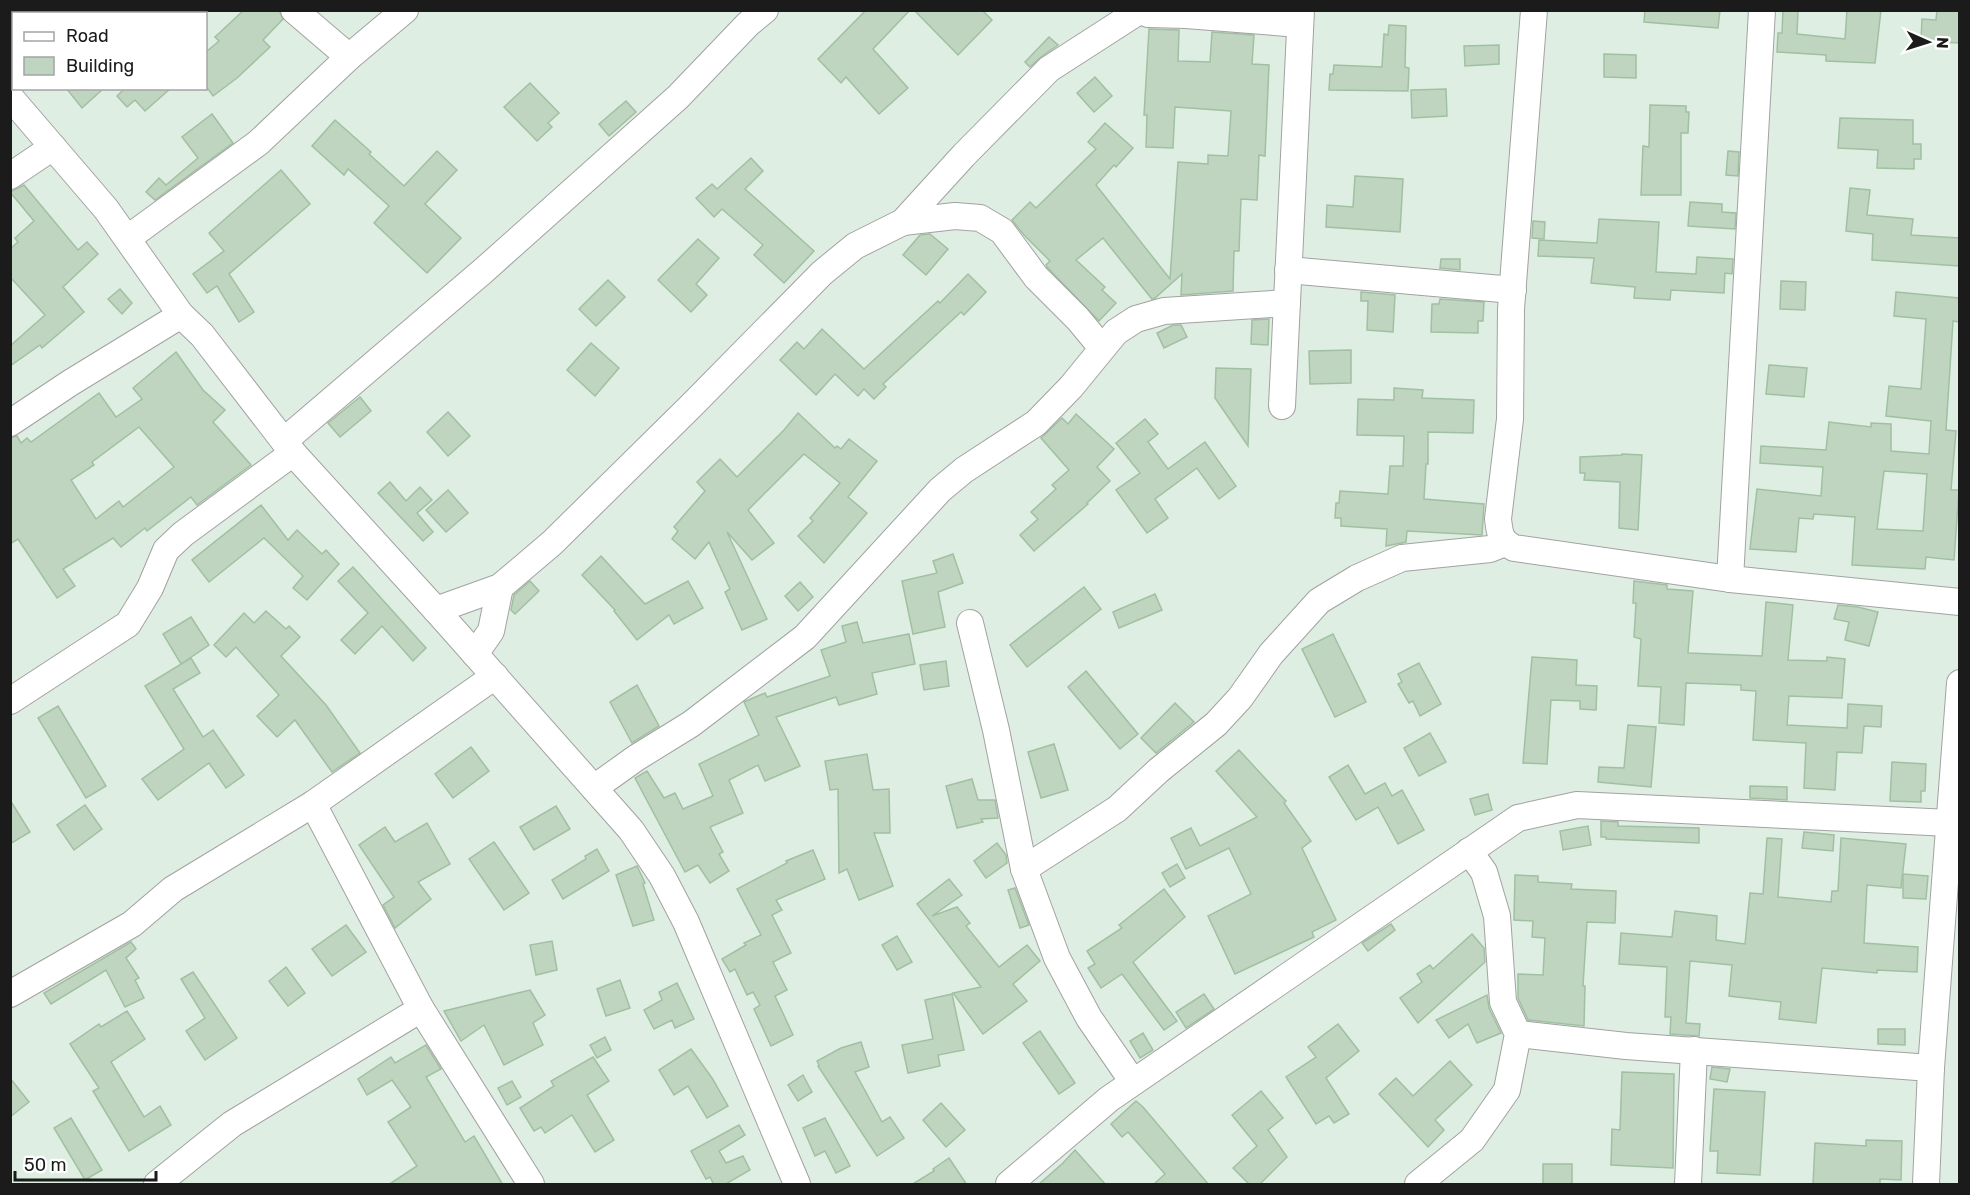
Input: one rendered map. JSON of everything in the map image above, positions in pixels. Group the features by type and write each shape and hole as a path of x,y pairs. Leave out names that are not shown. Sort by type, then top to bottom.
{"street":[{"path":"294,10 349,57"},
{"path":"128,238 258,143 349,57 405,10"},
{"path":"10,702 128,624 150,588 166,550 288,447 678,97 748,24 765,10"},
{"path":"1534,10 1512,290 1510,419 1498,519 1500,534 1505,543 1514,548 1730,579 1959,602"},
{"path":"1730,579 1762,10"},
{"path":"903,222 964,155 1049,69 1139,11 1148,14 1301,17 1282,406"},
{"path":"10,97 128,238 181,315 202,335 288,447 476,654 631,830 662,876 686,922 796,1185"},
{"path":"10,176 53,147"},
{"path":"436,610 500,587 568,527 822,273 855,246 903,222 955,216 980,218 1002,231 1036,277 1078,319 1102,348"},
{"path":"1288,270 1512,290"},
{"path":"594,788 636,758 691,724 805,637 940,490 964,470 1036,423 1071,387 1116,332 1136,319 1164,311 1287,303"},
{"path":"10,423 181,315"},
{"path":"1024,869 1117,809 1216,724 1240,698 1271,654 1319,601 1357,578 1402,558 1490,549 1505,543"},
{"path":"476,654 491,631 500,587"},
{"path":"970,623 996,730 1024,869 1057,958 1089,1018 1133,1082"},
{"path":"10,994 132,924 173,889 313,804 495,676"},
{"path":"1926,1185 1931,1068 1952,906 1950,824 1959,683"},
{"path":"313,804 421,1009 531,1185"},
{"path":"1009,1185 1109,1098 1518,818 1577,805 1950,824"},
{"path":"1418,1185 1472,1140 1507,1090 1518,1034 1503,1002 1497,916 1484,872 1469,850"},
{"path":"158,1185 232,1124 421,1009"},
{"path":"1518,1034 1626,1046 1931,1068"},
{"path":"1688,1185 1694,1050"}],"building":[{"path":"244,10 279,10 283,19 263,40 270,47 237,78 213,96 207,87 207,51 219,41 215,37"},
{"path":"866,10 910,10 873,49 908,88 879,114 846,77 841,83 818,59"},
{"path":"914,10 982,10 992,20 958,55"},
{"path":"1645,10 1720,10 1718,28 1644,22"},
{"path":"1783,10 1798,10 1797,34 1845,39 1847,10 1881,10 1875,63 1826,61 1826,55 1777,52 1778,33 1782,33"},
{"path":"1937,10 1959,10 1959,43 1921,41 1922,19 1936,20"},
{"path":"1389,25 1406,26 1405,67 1409,68 1408,91 1329,90 1330,74 1333,74 1334,65 1382,67 1384,34 1388,35"},
{"path":"1149,29 1179,30 1178,61 1210,62 1212,32 1254,35 1252,64 1269,65 1265,156 1259,155 1257,200 1241,199 1239,251 1234,251 1233,291 1181,295 1182,274 1152,299 1103,238 1076,260 1105,287 1102,290 1116,303 1099,321 1047,267 1050,261 1012,220 1030,202 1036,208 1096,149 1088,142 1105,123 1133,148 1096,185 1170,279 1178,162 1208,164 1208,155 1228,156 1231,111 1175,107 1173,148 1146,147 1147,115 1144,115"},
{"path":"1049,37 1058,45 1030,67 1025,62"},
{"path":"1499,45 1499,64 1465,66 1464,46"},
{"path":"1604,54 1636,55 1636,78 1604,77"},
{"path":"1095,77 1112,96 1094,112 1077,93"},
{"path":"530,83 559,113 548,123 552,127 537,141 504,107"},
{"path":"1446,89 1447,116 1412,118 1411,90"},
{"path":"68,90 102,90 82,108"},
{"path":"123,90 169,90 145,111 135,100 127,107 117,96"},
{"path":"626,101 636,112 609,136 599,124"},
{"path":"1650,105 1686,106 1686,112 1689,112 1688,133 1681,133 1681,195 1641,195 1643,146 1649,147"},
{"path":"212,114 233,143 155,200 146,192 159,178 166,185 198,158 182,137"},
{"path":"1840,118 1913,120 1913,144 1921,144 1921,159 1914,159 1914,169 1877,168 1878,150 1838,148"},
{"path":"335,120 404,186 437,151 457,170 425,204 461,238 427,273 374,223 389,206 348,169 344,175 312,146"},
{"path":"1728,151 1739,152 1738,176 1726,175"},
{"path":"751,158 763,171 745,189 814,251 784,283 754,255 763,245 722,209 714,217 696,198 712,184 717,189"},
{"path":"281,170 310,204 229,274 254,312 239,322 217,286 207,293 193,274 224,251 209,233"},
{"path":"1355,176 1403,179 1400,232 1326,227 1327,205 1353,207"},
{"path":"24,185 78,250 87,242 98,254 63,287 84,312 42,348 40,345 10,366 10,346 45,315 10,277 10,249 18,242 15,238 34,221 10,192"},
{"path":"1850,188 1870,190 1867,215 1913,219 1911,235 1959,238 1959,266 1872,260 1873,234 1846,231"},
{"path":"1690,202 1722,204 1722,212 1736,213 1735,229 1688,226"},
{"path":"1599,219 1659,222 1656,272 1696,274 1697,257 1733,259 1732,274 1725,273 1724,293 1671,290 1670,300 1634,298 1635,287 1591,283 1594,258 1538,256 1539,240 1597,243"},
{"path":"1533,221 1545,222 1544,239 1532,238"},
{"path":"930,234 948,249 926,275 903,255 920,235"},
{"path":"698,239 719,258 696,284 707,295 691,312 658,280"},
{"path":"1441,259 1460,259 1460,270 1440,268"},
{"path":"968,274 986,292 964,315 961,312 883,384 886,387 874,399 864,389 858,396 835,374 816,395 780,360 797,342 804,349 822,329 864,369 938,301 940,303"},
{"path":"608,280 625,297 596,326 579,309"},
{"path":"1781,281 1806,282 1805,310 1780,309"},
{"path":"120,289 132,303 122,314 108,299"},
{"path":"1361,292 1395,295 1393,332 1367,330 1368,301 1361,301"},
{"path":"1896,292 1959,298 1959,322 1953,321 1946,430 1956,431 1951,490 1959,490 1954,560 1926,557 1925,569 1852,565 1855,517 1814,514 1813,519 1799,518 1796,552 1750,549 1757,489 1821,496 1823,467 1760,463 1761,446 1826,450 1829,422 1871,427 1871,423 1891,424 1891,451 1929,454 1931,421 1886,416 1889,386 1921,389 1926,319 1894,316","holes":["1884,471 1927,474 1923,531 1877,529"]},
{"path":"1440,299 1484,302 1483,321 1478,321 1478,333 1431,332 1432,304 1439,304"},
{"path":"1269,319 1268,345 1251,344 1252,320"},
{"path":"1173,325 1181,325 1187,337 1164,348 1157,333"},
{"path":"591,343 619,368 595,396 567,370"},
{"path":"1351,350 1351,383 1310,384 1309,351"},
{"path":"176,352 203,390 225,410 213,422 251,465 197,505 191,497 147,531 145,528 121,547 113,538 63,569 75,586 57,598 18,539 10,544 10,438 17,436 21,443 27,438 31,442 99,393 116,417 142,399 133,388","holes":["139,427 174,467 123,507 119,501 96,519 71,480 94,465 92,462"]},
{"path":"1769,365 1807,368 1804,397 1766,394"},
{"path":"1216,368 1251,369 1248,446 1215,398"},
{"path":"1394,388 1423,390 1422,398 1474,400 1473,433 1428,432 1428,464 1426,464 1424,499 1484,504 1482,535 1407,531 1406,542 1386,546 1387,529 1341,526 1341,518 1335,518 1340,491 1388,494 1390,466 1403,466 1404,436 1357,435 1358,399 1394,400"},
{"path":"360,397 371,411 340,437 328,423"},
{"path":"448,412 470,436 448,456 427,432"},
{"path":"798,413 835,448 837,446 841,449 849,439 877,461 848,497 867,513 824,563 798,536 813,521 810,518 840,483 804,454 748,510 774,543 752,560 727,532 767,619 742,630 725,592 730,589 709,542 695,559 672,539 678,531 674,527 705,491 697,482 720,459 737,477"},
{"path":"1076,414 1114,449 1097,467 1110,481 1088,504 1034,551 1020,535 1038,519 1031,512 1056,489 1052,485 1069,470 1041,438 1062,418 1068,424"},
{"path":"1145,419 1158,434 1148,442 1168,469 1205,442 1236,486 1219,499 1197,468 1155,499 1168,518 1147,533 1116,490 1140,473 1116,443"},
{"path":"1642,455 1638,530 1619,528 1620,482 1584,480 1585,473 1580,473 1580,457"},
{"path":"390,482 406,501 420,487 432,500 417,513 433,532 423,541 378,493"},
{"path":"448,490 468,513 446,532 426,510"},
{"path":"261,505 288,540 297,530 322,554 326,550 339,564 307,600 293,588 303,576 264,538 209,582 192,560"},
{"path":"953,554 963,583 938,592 945,627 913,634 902,581 937,573 933,561"},
{"path":"601,556 645,604 688,581 703,608 674,624 669,615 637,640 615,610 582,575"},
{"path":"353,567 426,648 413,661 382,626 355,654 341,640 368,613 338,581"},
{"path":"530,581 539,591 515,614 511,610 514,595"},
{"path":"1634,581 1667,585 1667,589 1693,591 1688,653 1762,656 1766,602 1793,605 1788,660 1827,661 1827,657 1845,659 1842,698 1789,696 1787,725 1847,728 1848,704 1882,706 1881,727 1864,726 1862,753 1837,752 1835,790 1804,788 1806,743 1753,740 1756,691 1741,690 1741,685 1686,683 1684,725 1659,723 1661,687 1638,686 1641,639 1634,637 1636,603 1633,603"},
{"path":"800,582 813,597 798,611 785,596"},
{"path":"1084,587 1101,609 1027,667 1010,645"},
{"path":"1155,594 1162,610 1119,628 1113,612"},
{"path":"1838,605 1878,612 1869,646 1845,640 1849,622 1834,619"},
{"path":"266,611 286,629 289,626 300,637 281,656 326,705 360,753 332,772 295,720 277,737 257,716 279,695 236,647 226,657 214,645 244,613 254,623"},
{"path":"191,617 209,645 181,664 163,634"},
{"path":"857,622 863,643 909,634 915,664 872,673 877,694 839,705 836,697 776,717 800,766 765,781 758,765 729,780 743,813 710,827 723,852 719,854 729,871 710,883 698,865 685,872 635,778 647,771 664,798 675,793 683,809 713,796 699,764 759,735 744,702 765,693 767,697 830,676 821,650 846,642 842,626"},
{"path":"1333,634 1366,702 1335,717 1302,649"},
{"path":"1532,657 1577,660 1576,685 1597,686 1596,710 1580,709 1580,701 1551,700 1547,764 1523,763"},
{"path":"191,658 200,673 173,689 203,737 213,730 244,775 226,788 209,763 158,800 142,779 184,749 145,686"},
{"path":"946,661 949,686 924,690 920,665"},
{"path":"1419,663 1441,704 1420,716 1413,701 1409,703 1398,684 1402,682 1398,674"},
{"path":"1086,671 1138,734 1120,749 1068,687"},
{"path":"637,685 659,726 632,743 610,702"},
{"path":"1175,703 1194,722 1156,753 1141,738"},
{"path":"58,706 106,786 86,798 38,718"},
{"path":"1628,725 1656,727 1651,787 1598,782 1599,767 1624,768"},
{"path":"1430,733 1446,762 1419,776 1404,748"},
{"path":"1054,744 1068,790 1041,798 1028,752"},
{"path":"471,747 489,771 453,798 435,774"},
{"path":"1239,750 1286,801 1284,803 1311,841 1302,848 1336,920 1312,932 1314,937 1235,974 1208,916 1251,894 1229,848 1186,869 1171,838 1191,828 1200,846 1257,817 1216,771"},
{"path":"867,754 873,790 889,789 890,833 874,833 893,886 859,900 847,869 839,873 838,789 830,790 825,761"},
{"path":"1892,762 1926,764 1925,791 1921,791 1921,802 1890,801"},
{"path":"1348,765 1365,794 1385,783 1392,796 1402,790 1424,830 1398,844 1378,807 1356,820 1329,777"},
{"path":"972,779 978,800 995,800 998,818 981,819 983,822 957,828 946,786"},
{"path":"1750,786 1787,787 1787,800 1750,798"},
{"path":"1488,794 1492,810 1475,815 1470,799"},
{"path":"10,800 30,832 10,844"},
{"path":"85,805 102,829 74,850 57,825"},
{"path":"556,806 570,829 534,850 520,827"},
{"path":"1601,821 1618,822 1618,826 1699,828 1699,843 1606,839 1606,837 1601,837"},
{"path":"427,823 450,864 418,882 431,899 395,928 383,905 394,897 359,845 385,827 395,842"},
{"path":"1588,826 1591,845 1563,850 1560,831"},
{"path":"1804,832 1834,835 1833,851 1802,848"},
{"path":"1767,838 1782,839 1778,897 1831,902 1832,891 1838,891 1841,838 1906,844 1901,888 1867,885 1864,943 1918,947 1917,972 1877,970 1877,973 1822,968 1816,1023 1779,1019 1781,1002 1729,996 1732,965 1690,961 1686,1023 1700,1024 1699,1036 1670,1034 1671,1017 1665,1017 1667,967 1619,964 1621,933 1672,937 1675,911 1717,916 1716,940 1745,944 1750,893 1763,894"},
{"path":"494,842 529,893 504,910 469,859"},
{"path":"997,843 1006,855 1007,863 986,878 974,861"},
{"path":"597,849 609,871 563,899 552,880 586,859 585,856"},
{"path":"813,850 825,879 776,900 782,910 772,915 791,953 773,962 787,990 775,996 793,1035 771,1046 754,1009 760,1005 753,992 747,995 735,969 730,972 722,959 746,945 744,943 761,935 737,889 787,863 786,861"},
{"path":"1177,864 1185,878 1170,887 1162,873"},
{"path":"637,866 645,883 643,884 654,920 633,926 616,875"},
{"path":"1903,874 1928,876 1926,899 1903,898"},
{"path":"1515,875 1538,876 1538,882 1572,884 1571,889 1616,891 1615,923 1587,922 1583,986 1585,986 1584,1026 1528,1020 1518,998 1518,974 1543,975 1545,938 1532,937 1533,921 1514,920"},
{"path":"949,879 962,895 932,916 957,907 970,923 966,926 999,967 1027,945 1040,961 1013,984 1027,1001 983,1034 953,993 981,987 917,904"},
{"path":"1015,888 1029,925 1020,928 1008,890"},
{"path":"1164,889 1185,917 1133,962 1177,1021 1164,1030 1122,974 1101,988 1088,968 1095,964 1087,951 1122,928 1119,925"},
{"path":"1391,924 1395,930 1368,951 1362,943"},
{"path":"346,925 366,952 332,976 312,949"},
{"path":"1472,934 1484,948 1485,962 1418,1023 1400,998 1422,982 1417,974 1430,965 1433,969"},
{"path":"897,936 912,962 897,970 882,945"},
{"path":"552,941 557,970 536,975 530,945"},
{"path":"131,942 136,949 126,958 139,978 135,980 144,998 125,1007 106,970 51,1004 44,993"},
{"path":"286,967 305,993 288,1006 269,981"},
{"path":"193,972 237,1038 205,1060 186,1031 205,1018 181,979"},
{"path":"620,980 630,1008 606,1016 597,989"},
{"path":"677,983 694,1019 675,1028 672,1020 654,1029 644,1010 662,1000 659,992"},
{"path":"530,990 545,1015 533,1023 543,1045 504,1065 484,1025 461,1041 444,1011"},
{"path":"952,994 964,1050 938,1055 940,1066 908,1073 902,1045 933,1039 925,1000"},
{"path":"1204,994 1214,1009 1186,1028 1176,1012"},
{"path":"1487,995 1489,1008 1501,1033 1477,1043 1468,1024 1449,1038 1436,1020"},
{"path":"127,1011 145,1039 111,1062 144,1117 160,1106 171,1125 129,1151 93,1091 99,1088 70,1044 99,1024 101,1027"},
{"path":"1338,1024 1359,1051 1326,1078 1349,1114 1334,1123 1329,1116 1316,1124 1286,1077 1316,1057 1308,1047"},
{"path":"1878,1029 1905,1029 1905,1045 1878,1044"},
{"path":"1040,1031 1075,1083 1059,1094 1023,1043"},
{"path":"1143,1033 1153,1050 1140,1058 1130,1041"},
{"path":"605,1037 611,1050 597,1058 590,1045"},
{"path":"861,1042 869,1067 855,1072 882,1122 890,1117 904,1138 877,1156 818,1066 817,1061 841,1048"},
{"path":"426,1045 441,1069 426,1077 465,1142 474,1136 503,1185 388,1185 417,1166 388,1122 411,1107 392,1080 367,1095 358,1079 391,1057 395,1063"},
{"path":"691,1049 712,1078 728,1106 707,1118 688,1086 674,1095 659,1070"},
{"path":"593,1057 609,1081 587,1095 614,1140 595,1152 572,1115 545,1133 541,1127 534,1131 520,1108 554,1086 551,1081"},
{"path":"1450,1061 1472,1085 1435,1120 1444,1130 1428,1147 1379,1094 1396,1078 1413,1096"},
{"path":"1712,1067 1730,1069 1727,1082 1710,1079"},
{"path":"1622,1072 1674,1074 1673,1168 1611,1165 1612,1129 1620,1130"},
{"path":"803,1075 812,1092 798,1101 788,1085"},
{"path":"10,1078 29,1102 10,1117"},
{"path":"512,1081 521,1097 507,1105 498,1088"},
{"path":"1714,1089 1765,1092 1760,1175 1717,1173 1718,1151 1710,1151"},
{"path":"1261,1091 1283,1118 1268,1130 1287,1157 1259,1185 1250,1185 1233,1168 1257,1146 1232,1115"},
{"path":"1136,1101 1209,1185 1153,1185 1165,1174 1128,1132 1122,1137 1111,1124"},
{"path":"941,1103 965,1130 946,1147 923,1120"},
{"path":"71,1118 102,1170 85,1180 54,1128"},
{"path":"825,1118 850,1166 836,1173 825,1151 815,1156 803,1128"},
{"path":"739,1125 745,1135 719,1151 726,1163 743,1156 750,1170 724,1185 714,1185 710,1177 706,1179 691,1151"},
{"path":"1866,1140 1902,1141 1901,1180 1880,1179 1880,1185 1813,1185 1815,1143 1866,1146"},
{"path":"1075,1150 1106,1185 1038,1185 1063,1163"},
{"path":"949,1158 967,1185 911,1185 934,1171 933,1169"},
{"path":"1543,1164 1572,1164 1572,1185 1543,1185"}]}
